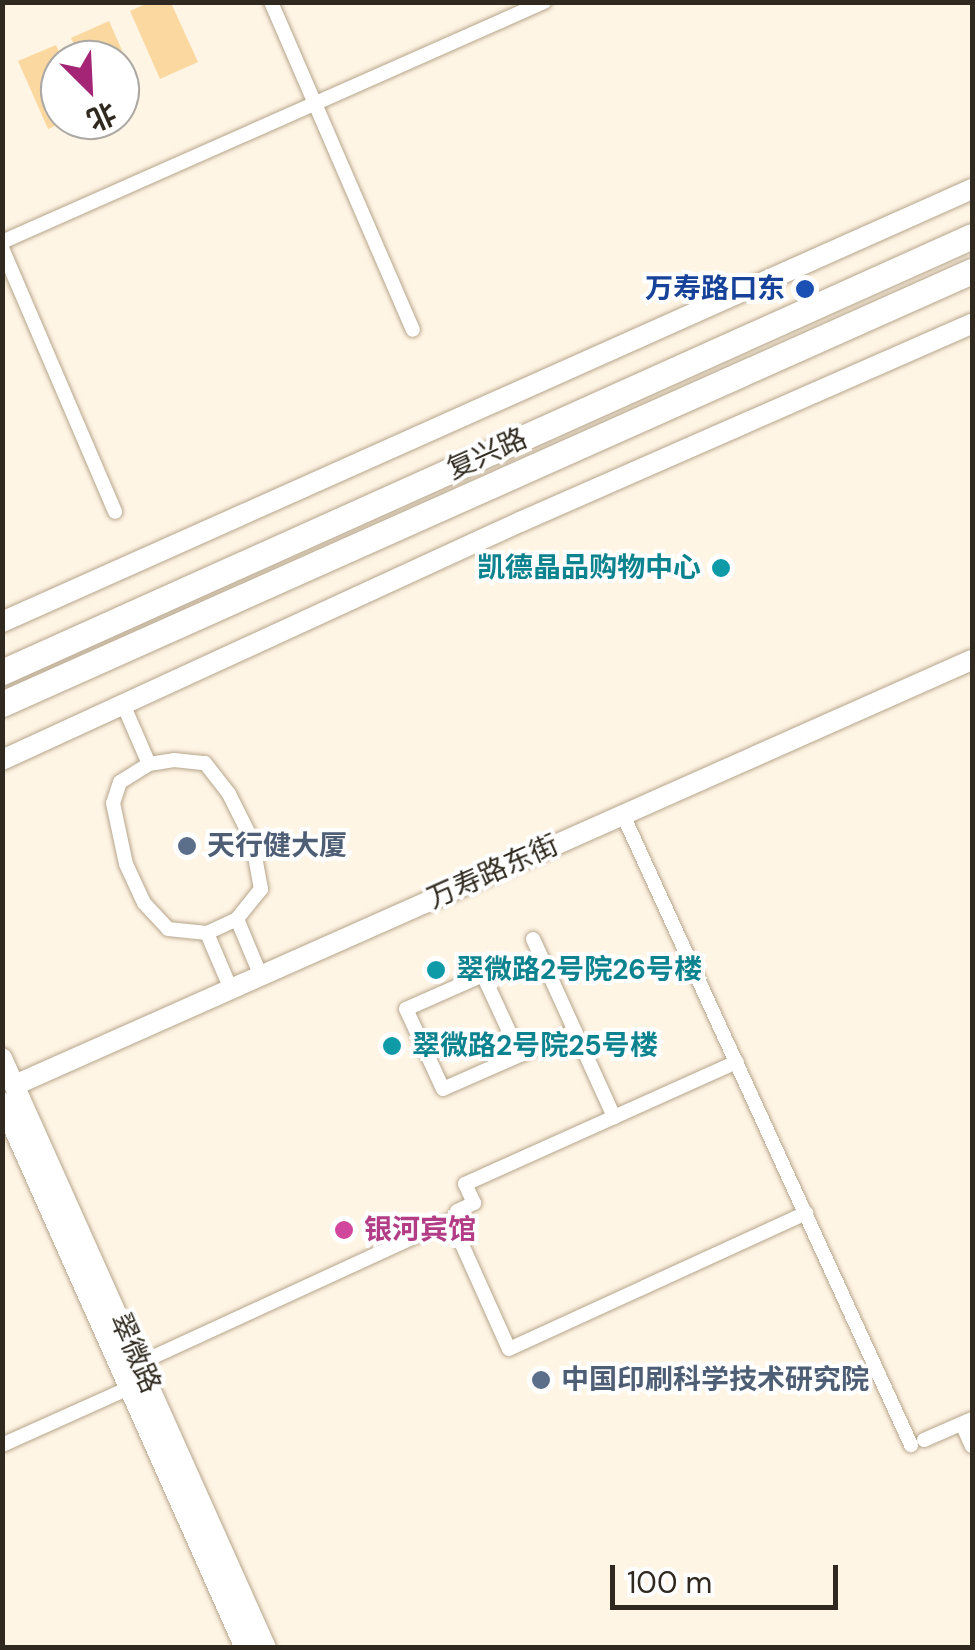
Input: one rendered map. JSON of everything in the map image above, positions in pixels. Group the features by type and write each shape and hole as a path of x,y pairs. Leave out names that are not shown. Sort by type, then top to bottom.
{"highway":[{"name":"复兴路","path":"2,672 972,236"},
{"name":"复兴路","path":"2,704 972,271"}],"street":[{"path":"270,2 414,330"},
{"path":"116,512 2,245 544,2"},
{"name":"复兴路","path":"2,622 972,189"},
{"path":"2,760 520,522 972,324"},
{"name":"万寿路东街","path":"9,1093 230,987 972,660"},
{"path":"123,704 149,764"},
{"path":"174,760 206,763 229,794 252,840 261,889 237,920 207,933 168,930 144,903 126,864 113,803 120,782 149,764 174,760"},
{"path":"624,815 806,1213 917,1443 967,1421 972,1446"},
{"path":"237,920 260,974"},
{"path":"207,933 230,987"},
{"path":"534,939 614,1117"},
{"path":"520,1055 483,975 406,1009 444,1089 576,1031"},
{"name":"翠微路","path":"2,1058 9,1093 129,1388 245,1648"},
{"path":"456,1211 474,1203 465,1184 737,1062"},
{"name":"翠微路","path":"9,1093 140,1363 266,1648"},
{"path":"140,1363 451,1220 509,1349 806,1213"},
{"path":"2,1445 129,1388"}],"shaded area":[{"path":"150,2 171,3 198,62 160,79 130,11"},
{"path":"109,21 117,40 72,40"},
{"path":"40,52 40,111 18,61"}],"place":[{"name":"万寿路口东","path":"805,289"},
{"name":"凯德晶品购物中心","path":"721,568"},
{"name":"天行健大厦","path":"187,846"},
{"name":"翠微路2号院26号楼","path":"436,970"},
{"name":"翠微路2号院25号楼","path":"392,1046"},
{"name":"银河宾馆","path":"344,1230"},
{"name":"中国印刷科学技术研究院","path":"541,1380"}]}
